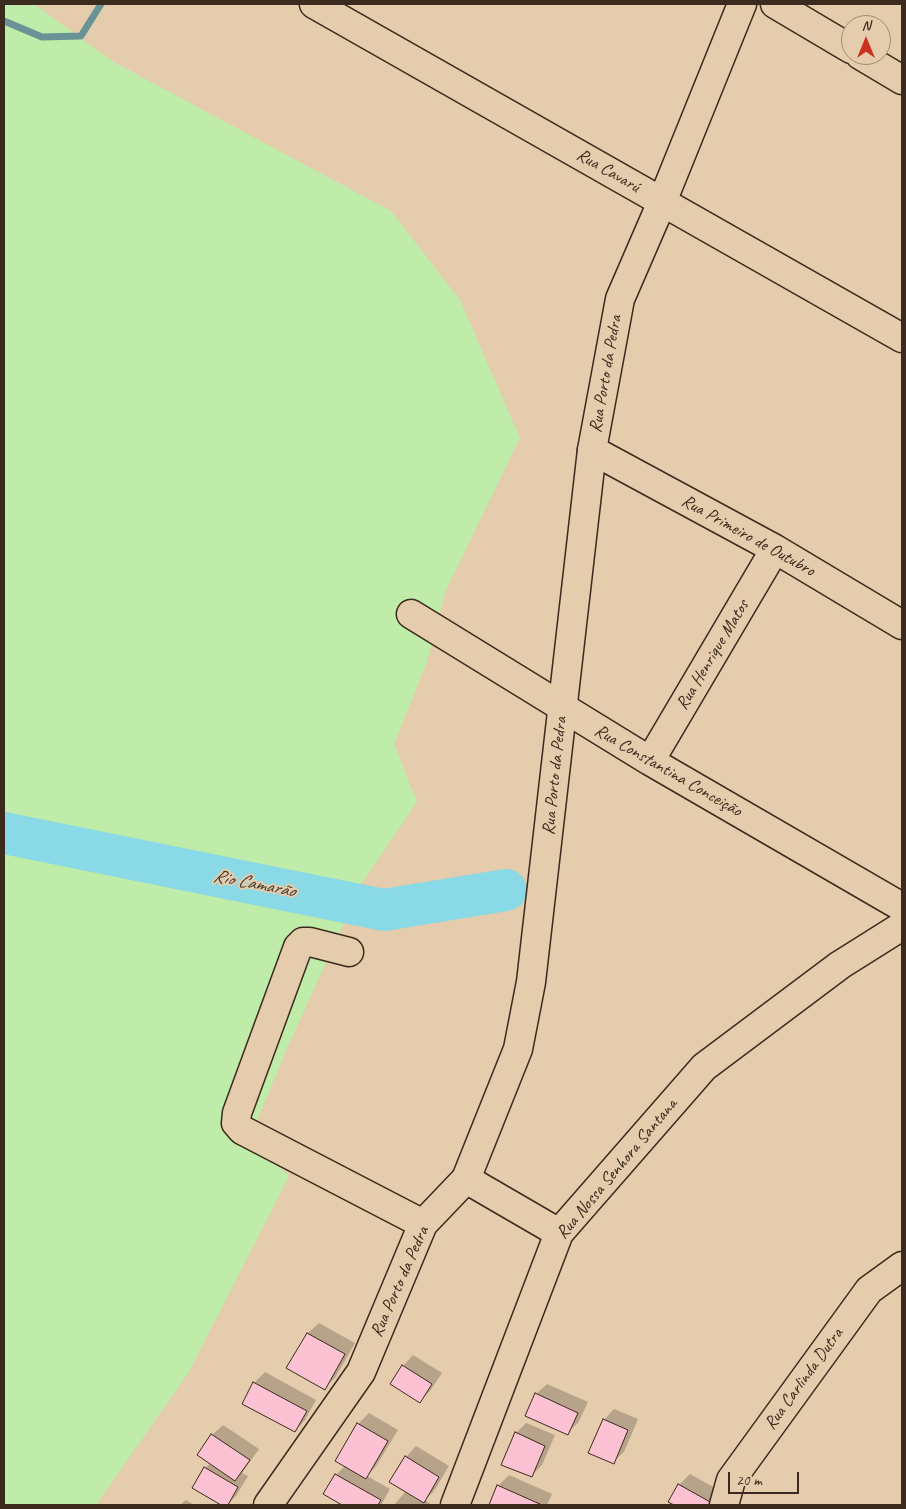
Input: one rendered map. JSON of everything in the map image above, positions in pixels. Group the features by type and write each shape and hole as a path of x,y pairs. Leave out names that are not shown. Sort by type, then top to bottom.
{"street":[{"name":"Rua Cavarú","path":"314,4 902,338"},
{"name":"Rua Porto da Pedra","path":"268,1505 361,1372 423,1224 466,1179 518,1049 531,982 592,450 620,299 662,202 742,4"},
{"path":"775,4 841,44"},
{"path":"877,65 902,80"},
{"name":"Rua Primeiro de Outubro","path":"592,450 775,549 902,625"},
{"name":"Rua Henrique Matos","path":"650,761 775,549"},
{"name":"Rua Constantina Conceição","path":"411,614 650,761 902,908"},
{"name":"Rua Nossa Senhora Santana","path":"455,1505 559,1233 704,1067 840,966 902,926"},
{"path":"349,952 310,942 303,942 298,947 236,1113 236,1123 242,1130 423,1224"},
{"path":"466,1179 559,1233"},
{"name":"Rua Carlinda Dutra","path":"724,1505 731,1480 868,1290 902,1266"}],"green space":[{"path":"4,4 34,4 112,61 391,211 460,300 520,438 446,590 427,662 394,744 417,802 362,883 286,1051 250,1138 289,1176 189,1372 96,1505 4,1505"}],"building":[{"path":"307,1333 345,1354 325,1390 286,1368"},
{"path":"402,1365 432,1384 420,1403 390,1384"},
{"path":"253,1382 307,1411 295,1432 242,1404"},
{"path":"535,1393 578,1413 568,1435 525,1416"},
{"path":"603,1419 628,1430 614,1464 588,1453"},
{"path":"357,1423 388,1441 366,1479 335,1461"},
{"path":"515,1432 545,1446 532,1477 501,1465"},
{"path":"211,1434 250,1460 235,1481 197,1455"},
{"path":"405,1456 439,1477 424,1503 389,1482"},
{"path":"204,1467 238,1487 228,1505 221,1505 192,1488"},
{"path":"335,1474 381,1500 378,1505 342,1505 323,1494"},
{"path":"678,1484 712,1503 711,1505 674,1505 668,1502"},
{"path":"497,1485 542,1505 489,1505"}],"waterway":[{"path":"4,21 42,37 81,36 101,4"},
{"name":"Rio Camarão","path":"4,833 384,910 506,890"}]}
